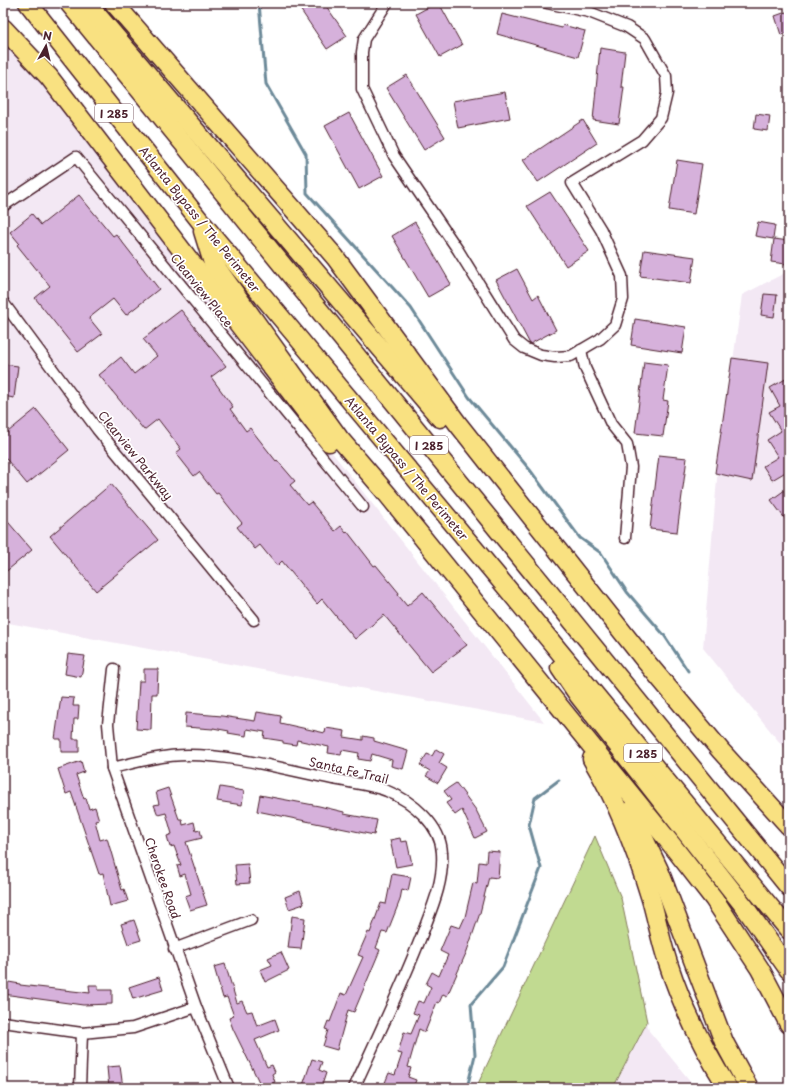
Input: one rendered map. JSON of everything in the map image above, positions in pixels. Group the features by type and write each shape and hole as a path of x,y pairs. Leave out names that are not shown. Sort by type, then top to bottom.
{"highway":[{"name":"Atlanta Bypass / The Perimeter","path":"28,3 200,222 497,576 789,930"},
{"name":"I 285","path":"69,3 789,887"},
{"path":"87,3 499,487 569,564"},
{"path":"114,3 334,257 458,424 643,658 721,751 789,826"},
{"path":"3,28 49,77 310,420 339,454 371,483 388,495"},
{"path":"200,222 213,263 339,438 388,495 714,899 760,969 789,1024"},
{"path":"497,576 579,696 744,906 789,970"},
{"path":"558,705 594,763 622,818 641,867 668,963 688,1016 703,1048 728,1088"},
{"path":"591,745 629,807 646,839 724,1042 749,1088"},
{"path":"721,751 789,839"}],"street":[{"path":"387,3 364,39 362,52 362,89 394,156 458,250 514,340 524,348 541,355 556,357 571,356 600,339 615,325 623,298 622,276 601,230 572,183 642,140 661,118 667,93 666,76 645,38 627,27 590,12 565,5 547,3"},
{"name":"Clearview Place","path":"3,206 76,157 363,507"},
{"name":"Clearview Parkway","path":"3,302 97,429 254,620"},
{"path":"581,350 585,368 611,424 627,444 631,467 625,538"},
{"name":"Cherokee Road","path":"114,669 108,724 112,768 174,949 229,1088"},
{"name":"Santa Fe Trail","path":"112,768 165,757 188,755 217,756 387,790 409,803 427,819 439,834 442,852 442,872 436,899 410,964 354,1088"},
{"path":"174,949 251,920"},
{"path":"3,1022 82,1034 133,1028 196,1007"},
{"path":"80,1088 82,1034"}],"shaded area":[{"path":"3,30 312,427 544,722 3,622"},
{"path":"789,271 789,754 703,648 717,479 742,295"},
{"path":"647,1022 649,1031 696,1088 613,1088"}],"green space":[{"path":"595,836 621,898 647,1022 613,1088 476,1088"}],"building":[{"path":"296,3 324,3 347,36 327,49"},
{"path":"436,3 439,3 462,45 440,57 416,14"},
{"path":"789,11 789,32 781,35 775,16"},
{"path":"502,14 546,25 562,28 563,25 585,31 578,57 497,34"},
{"path":"600,48 625,52 621,87 624,87 619,124 593,120"},
{"path":"407,75 445,137 424,150 386,88"},
{"path":"505,92 510,118 458,128 453,101"},
{"path":"349,113 383,176 359,189 325,126"},
{"path":"756,114 770,116 768,131 754,129"},
{"path":"583,120 597,143 538,182 523,160"},
{"path":"677,160 702,164 694,214 669,210"},
{"path":"550,192 589,251 566,266 527,206"},
{"path":"79,195 113,236 116,234 159,289 126,315 113,299 89,318 102,334 78,352 35,298 50,286 17,245 19,243 10,232 32,214 41,225"},
{"path":"415,222 451,284 428,297 392,236"},
{"path":"758,222 775,225 773,239 755,236"},
{"path":"774,239 789,241 786,264 771,262"},
{"path":"644,250 695,257 691,283 640,276"},
{"path":"517,269 533,299 538,295 556,330 530,344 496,280"},
{"path":"764,294 777,295 774,317 761,315"},
{"path":"181,310 226,366 211,377 233,407 230,409 246,431 250,428 276,461 277,460 295,481 290,485 307,505 311,502 335,531 341,526 346,532 347,531 374,566 376,565 399,593 398,595 407,606 423,592 467,645 431,672 384,615 355,639 322,599 317,604 282,561 277,566 260,545 255,549 237,527 242,523 218,493 216,494 199,472 194,476 176,453 181,449 158,419 144,430 99,375 121,357 134,374 157,356 143,339"},
{"path":"635,319 686,327 682,353 631,345"},
{"path":"732,358 768,363 752,481 715,473"},
{"path":"644,362 668,365 663,400 668,401 663,436 635,433"},
{"path":"3,364 18,366 14,398 3,396"},
{"path":"789,377 789,470 772,480 763,466 778,457 767,440 781,431 769,412 780,406 770,388"},
{"path":"36,409 69,450 27,484 3,455 3,436"},
{"path":"659,455 687,458 677,532 650,529"},
{"path":"111,484 158,540 96,591 50,536"},
{"path":"789,487 789,524 771,500"},
{"path":"3,516 32,550 3,574"},
{"path":"68,654 85,656 81,677 65,674"},
{"path":"144,669 158,669 157,694 152,694 151,730 136,729 139,681 144,681"},
{"path":"61,697 74,698 73,706 79,706 78,719 74,719 73,739 79,739 79,752 61,752 61,739 55,739"},
{"path":"257,712 281,716 280,723 325,733 326,728 345,731 344,737 363,740 363,736 374,738 374,741 408,751 403,769 391,766 392,760 372,754 370,761 358,759 359,753 342,750 341,755 328,753 329,747 297,740 296,745 264,738 265,732 247,729 246,736 228,733 229,731 213,728 185,727 186,713 255,721"},
{"path":"436,749 444,754 439,763 447,768 438,783 426,776 430,771 420,765 427,754 432,756"},
{"path":"81,761 84,772 76,775 84,799 86,798 89,809 95,807 99,820 95,821 100,840 107,838 122,890 124,889 128,901 110,906 103,873 99,874 71,792 66,794 58,769"},
{"path":"456,783 476,810 487,832 475,838 462,810 455,815 446,803 451,800 444,791"},
{"path":"220,787 244,791 242,805 217,801"},
{"path":"168,788 179,819 182,819 183,825 194,822 196,831 200,830 202,838 186,842 207,905 190,910 185,896 191,894 185,874 180,876 177,866 181,865 174,846 170,847 167,836 172,834 166,813 158,815 154,805 159,804 156,792"},
{"path":"260,795 319,806 344,812 344,814 377,820 374,835 257,811"},
{"path":"400,838 401,842 407,841 412,864 396,867 390,840"},
{"path":"487,851 500,852 498,878 489,877 480,913 467,951 447,996 443,994 439,1003 437,1002 425,1032 419,1029 408,1067 411,1068 408,1077 416,1080 413,1088 392,1088 384,1085 389,1073 395,1075 402,1054 398,1053 404,1032 411,1034 419,1015 413,1013 418,1001 424,1003 431,987 426,984 432,972 439,976 448,955 440,951 451,925 460,928 465,917 473,883 477,884 479,862 486,863"},
{"path":"248,864 250,883 237,884 235,865"},
{"path":"392,874 411,877 408,891 402,889 400,900 387,933 382,932 376,948 380,950 354,1012 348,1010 337,1050 323,1046 328,1030 325,1029 328,1021 330,1022 341,993 346,995 363,957 358,955 368,932 370,933 381,903 386,904"},
{"path":"300,891 304,904 289,909 285,897"},
{"path":"292,916 305,918 301,949 288,948"},
{"path":"134,920 141,940 128,944 121,924"},
{"path":"281,952 289,970 265,982 260,970 272,965 268,958"},
{"path":"225,964 237,1003 242,1001 247,1012 252,1011 257,1026 275,1019 279,1030 255,1040 267,1067 272,1065 275,1072 272,1074 275,1082 262,1088 233,1029 229,1018 234,1016 227,997 223,998 214,967"},
{"path":"159,977 163,990 133,999 129,987"},
{"path":"3,981 20,985 90,993 89,985 98,985 98,990 112,990 112,1004 83,1005 3,994"},
{"path":"312,1059 322,1062 319,1070 326,1073 322,1085 320,1088 302,1088"},
{"path":"120,1066 123,1088 109,1088 107,1067"}],"waterway":[{"path":"259,3 266,84 306,154 307,193 411,308 469,397 530,470 580,538 601,553 627,592 664,635 688,671"},
{"path":"467,1088 475,1055 471,1004 503,967 541,868 529,825 535,798 559,780"}]}
